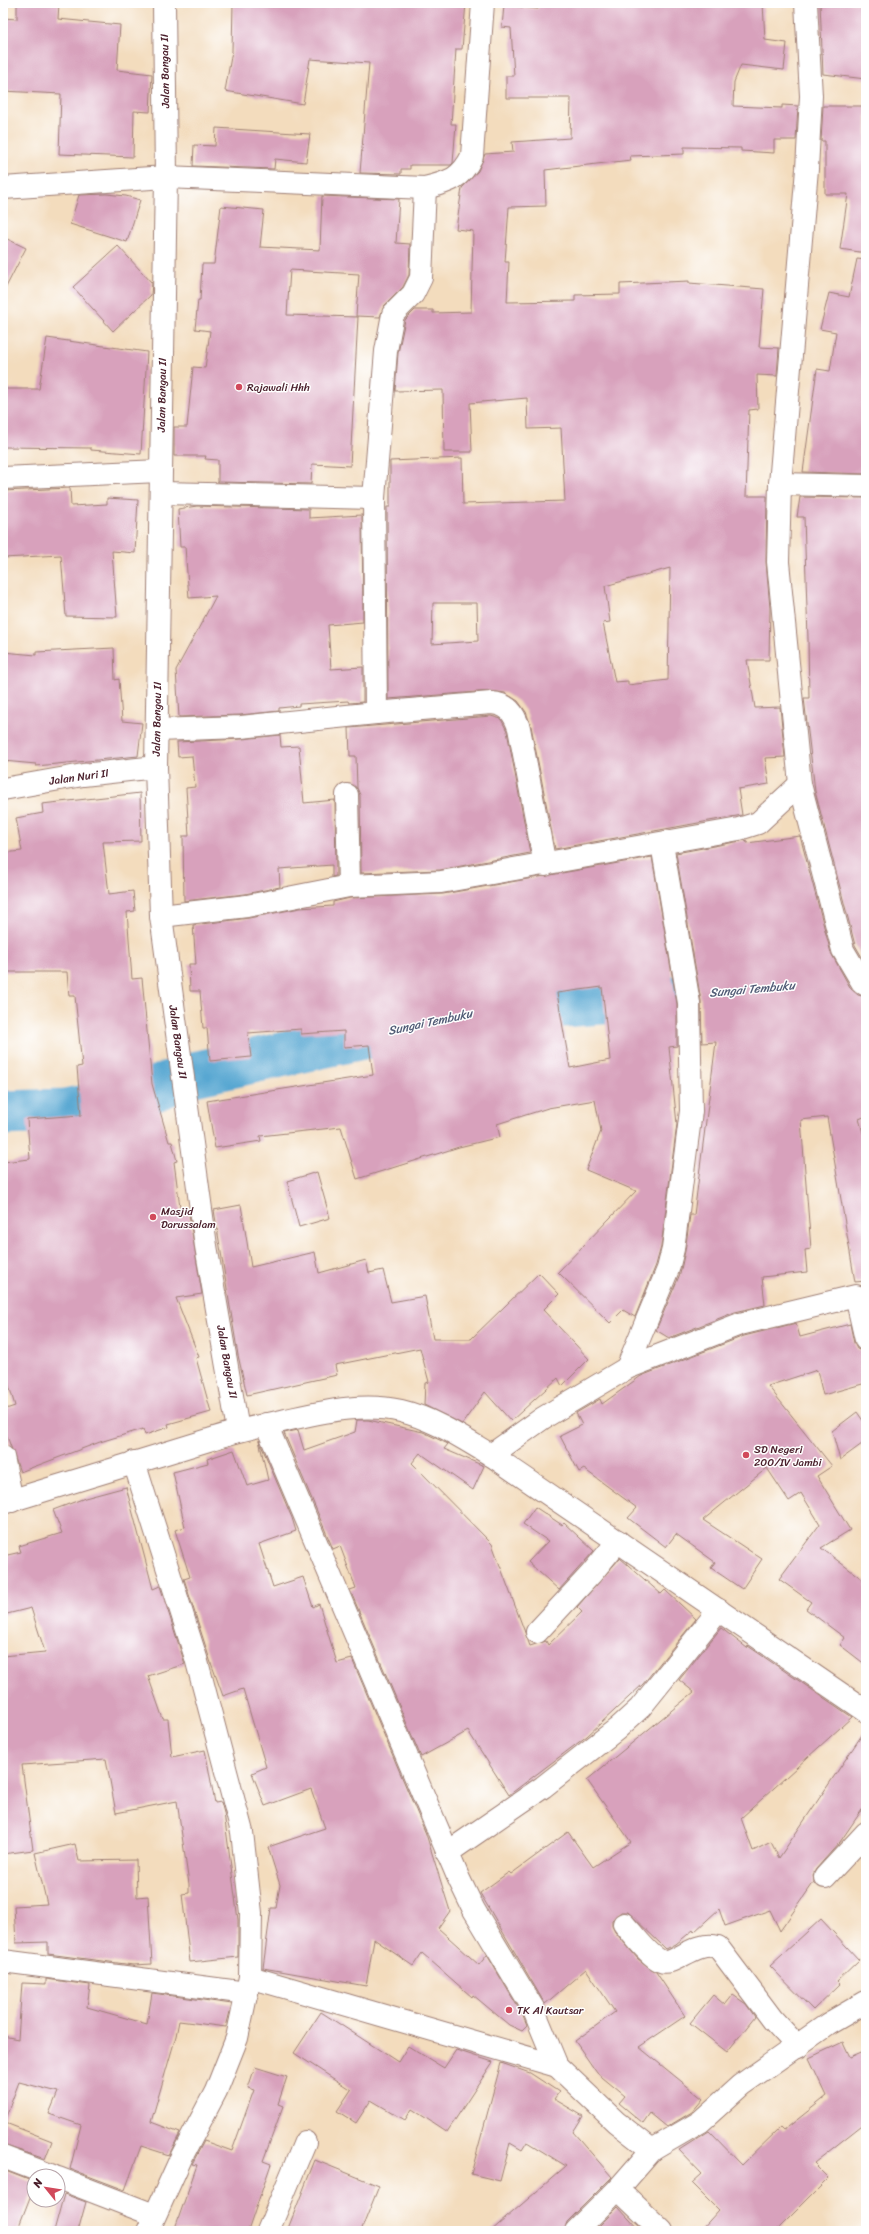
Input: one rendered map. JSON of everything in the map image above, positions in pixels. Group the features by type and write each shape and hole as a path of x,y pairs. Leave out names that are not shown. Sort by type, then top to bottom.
{"street":[{"name":"Jalan Bangau II","path":"164,3 166,177 160,471 162,493 156,766 161,916 206,1246 238,1430"},
{"path":"3,188 166,177 425,188 444,183 456,177 466,169 472,156 483,3"},
{"path":"806,3 811,96 807,169 780,484 778,562 800,784 843,950 864,983"},
{"path":"376,713 374,498 390,319 398,307 413,294 421,278 425,188"},
{"path":"3,478 160,471"},
{"path":"780,484 866,486"},
{"path":"162,493 374,498"},
{"path":"157,730 241,727 376,713 498,703 510,709 515,715 519,728 545,865"},
{"name":"Jalan Nuri II","path":"3,789 84,775 156,766"},
{"path":"161,916 247,906 349,886 441,882 545,865 739,829 758,823 800,784"},
{"path":"347,795 349,886"},
{"path":"627,1368 668,1269 674,1248 691,1111 688,998 662,844"},
{"path":"491,1455 543,1418 627,1368 740,1324 861,1296 866,1340"},
{"path":"3,1457 7,1502 238,1430 337,1409 368,1408 400,1411 435,1422 491,1455 866,1711"},
{"path":"266,1424 447,1853 474,1910 533,2008 557,2066 616,2122 652,2150"},
{"path":"66,2182 151,2223 216,2091 237,2038 248,1985 251,1913 242,1832 196,1658 134,1462"},
{"path":"537,1632 591,1574 618,1541"},
{"path":"447,1853 543,1787 634,1714 686,1653 718,1610"},
{"path":"825,1877 866,1833"},
{"path":"624,1924 654,1957 662,1962 668,1962 701,1946 709,1944 718,1947 773,2020 798,2047"},
{"path":"3,1961 248,1985 557,2066"},
{"path":"576,2231 618,2189 652,2150 700,2122 741,2085 798,2047 828,2024 866,2002"},
{"path":"268,2231 306,2142"},
{"path":"3,2157 32,2168"},
{"path":"618,2189 662,2231"}],"building":[{"path":"17,3 59,3 58,19 120,25 117,70 152,74 150,112 134,111 133,157 59,154 61,94 3,91 3,18 17,19"},
{"path":"233,3 466,3 462,49 456,49 451,124 456,124 453,163 451,165 410,165 410,169 401,169 401,174 360,173 369,63 310,59 303,104 225,91 232,51"},
{"path":"538,3 763,3 765,40 787,43 784,70 741,65 734,82 733,106 782,108 782,105 798,106 796,140 774,140 774,153 741,151 741,148 684,147 684,154 630,156 631,160 545,170 546,206 509,207 505,262 509,262 507,302 575,301 575,295 620,294 620,284 689,281 689,283 764,289 759,347 779,348 777,376 757,375 758,409 749,410 746,496 767,496 766,562 770,608 769,660 747,660 755,708 780,707 785,757 765,758 769,784 738,789 742,815 555,849 531,726 526,712 518,701 505,693 490,691 388,699 387,507 390,507 390,461 462,458 463,504 565,501 561,428 528,429 527,398 470,403 472,452 444,452 443,390 395,391 398,353 405,320 415,310 433,310 433,313 471,312 473,231 456,229 462,188 478,171 485,154 513,152 512,142 570,138 571,98 506,98 506,76 514,76 511,28 502,27 504,5 538,9","holes":["670,568 668,680 628,685 628,681 615,682 603,623 610,622 605,586","433,603 477,603 478,641 432,644"]},
{"path":"820,3 866,3 866,79 823,74"},
{"path":"823,106 866,106 866,253 840,249 848,194 825,194 825,141 821,141"},
{"path":"216,128 310,134 306,162 275,159 274,169 193,166 194,145 215,146"},
{"path":"106,194 126,196 140,200 127,242 70,224 79,195"},
{"path":"322,196 399,199 396,243 410,244 409,275 403,287 384,306 380,317 356,316 359,274 290,270 287,315 358,317 350,466 312,464 311,484 218,482 218,460 205,459 206,456 174,456 174,427 187,427 193,367 205,368 210,331 195,329 198,300 200,300 202,264 214,264 221,206 264,210 260,247 320,250"},
{"path":"3,237 26,248 3,293"},
{"path":"118,246 152,283 151,295 113,331 73,287"},
{"path":"857,259 866,260 866,474 803,472 817,369 830,371 836,332 820,329 829,293 849,297"},
{"path":"47,338 147,352 141,454 91,450 91,448 3,447 3,389 39,389"},
{"path":"70,488 71,506 107,504 107,498 138,500 135,553 112,551 117,617 66,616 61,555 3,558 3,491"},
{"path":"800,497 866,498 866,964 855,945 815,791 804,698 809,698 808,639 804,517 797,517"},
{"path":"197,506 309,509 309,518 362,515 363,622 328,625 331,669 363,667 363,702 349,703 348,701 299,704 299,706 279,708 279,711 240,715 179,717 176,670 216,596 189,598 185,547 180,547 178,509"},
{"path":"114,648 115,680 119,679 122,721 142,723 138,756 36,766 36,764 3,761 3,652 36,655 36,652"},
{"path":"491,716 501,719 507,731 530,853 440,870 361,873 360,795 357,788 356,756 350,756 349,728"},
{"path":"280,735 281,747 299,746 304,803 335,800 336,876 332,877 332,865 279,869 280,887 245,894 184,901 183,836 189,836 186,788 195,787 192,756 178,757 177,742 242,739"},
{"path":"140,793 141,841 103,842 109,894 133,891 135,911 127,912 132,979 142,978 152,1084 169,1142 172,1142 177,1161 174,1162 181,1215 189,1214 202,1294 176,1298 199,1357 196,1358 211,1412 168,1424 169,1427 145,1435 143,1429 100,1442 20,1472 3,1425 3,1410 15,1406 3,1365 3,1162 30,1159 27,1119 81,1115 77,1067 82,1066 75,996 69,996 67,972 3,972 3,853 22,851 16,818 43,813 42,804"},
{"path":"800,836 831,953 851,989 858,995 866,997 866,1116 859,1119 866,1143 866,1281 855,1282 827,1117 801,1120 811,1249 805,1250 807,1272 762,1277 765,1305 735,1312 669,1338 656,1330 680,1274 690,1215 694,1215 716,1042 702,1043 701,1001 676,853 746,840 747,843"},
{"path":"652,857 677,1004 677,1046 669,1047 677,1124 661,1247 656,1265 635,1317 623,1310 610,1323 558,1272 636,1191 586,1170 601,1131 595,1100 548,1108 497,1124 500,1137 459,1147 357,1179 341,1127 260,1136 261,1141 215,1148 207,1101 373,1075 369,1045 344,1047 344,1031 301,1034 301,1029 248,1033 251,1057 210,1061 207,1028 203,1028 200,991 190,991 189,964 196,964 193,925 249,918 300,908 333,906 333,902 350,898 443,894","holes":["602,987 610,1060 570,1068 557,993"]},
{"path":"317,1172 330,1218 299,1227 287,1181"},
{"path":"241,1205 251,1267 315,1252 319,1273 366,1260 369,1273 383,1270 391,1302 425,1296 433,1339 471,1339 539,1273 559,1294 543,1310 589,1359 562,1386 558,1378 511,1421 485,1392 462,1424 424,1405 425,1383 429,1382 420,1348 335,1365 337,1375 247,1395 238,1355 214,1210"},
{"path":"796,1323 800,1337 850,1324 854,1343 857,1349 865,1352 866,1356 866,1383 823,1395 817,1370 768,1386 832,1466 817,1476 850,1530 821,1548 866,1582 866,1665 840,1645 845,1638 806,1609 811,1602 779,1579 820,1524 801,1493 789,1501 767,1468 703,1520 762,1559 742,1589 711,1568 715,1562 676,1534 666,1547 628,1518 637,1508 584,1469 579,1472 560,1436 582,1425 576,1413 600,1399 602,1404 641,1376 744,1336"},
{"path":"857,1412 866,1425 866,1441 840,1460 832,1431"},
{"path":"357,1420 368,1420 423,1432 448,1444 444,1449 484,1466 473,1490 420,1453 412,1463 492,1544 530,1646 546,1641 548,1645 582,1612 577,1607 620,1558 661,1594 665,1590 696,1619 643,1684 587,1736 509,1795 468,1731 421,1757 350,1590 356,1588 340,1546 333,1549 284,1433 298,1430 304,1450 355,1432"},
{"path":"259,1440 296,1531 259,1544 273,1587 303,1577 313,1607 319,1604 337,1663 352,1659 426,1834 450,1911 438,1928 479,1965 487,1955 522,2014 527,2026 522,2031 509,2025 473,1995 472,1997 422,1953 413,1966 374,1939 366,1986 263,1968 271,1908 276,1908 280,1885 268,1847 325,1828 311,1789 265,1806 252,1773 266,1767 243,1689 223,1696 184,1579 190,1577 175,1530 185,1527 173,1472 208,1463 207,1459 234,1450 247,1486 268,1480"},
{"path":"126,1487 153,1589 160,1586 185,1664 148,1676 163,1719 168,1719 172,1757 205,1750 215,1803 221,1802 224,1813 238,1920 238,1957 190,1962 182,1894 189,1893 189,1884 177,1801 116,1813 106,1759 22,1765 33,1850 3,1854 3,1656 45,1652 31,1608 3,1615 3,1556 21,1552 19,1546 62,1533 53,1510 85,1498"},
{"path":"535,1507 562,1525 564,1523 594,1551 559,1590 528,1562 548,1541 523,1524"},
{"path":"721,1628 747,1648 748,1646 852,1717 741,1818 753,1851 771,1842 779,1858 866,1729 866,1804 840,1842 816,1869 813,1875 814,1882 780,1931 770,1910 725,1926 719,1909 694,1932 693,1930 676,1944 666,1949 628,1912 621,1912 612,1920 612,1926 615,1932 638,1959 656,1972 685,2016 639,2047 703,2099 692,2112 667,2127 650,2113 643,2123 619,2103 625,2096 597,2073 575,2041 615,2012 586,1969 545,2004 480,1893 509,1872 511,1874 568,1832 593,1867 631,1842 587,1780 694,1692 679,1680"},
{"path":"75,1844 79,1861 136,1860 137,1897 148,1896 152,1964 133,1965 48,1954 48,1942 16,1943 14,1906 47,1904 35,1853"},
{"path":"821,1919 859,1960 837,1981 840,1984 813,2010 770,1966"},
{"path":"46,1979 90,1985 87,2007 147,2024 152,1993 232,2004 226,2027 179,2021 151,2122 180,2133 169,2155 141,2146 125,2190 70,2169 81,2125 49,2114 58,2092 19,2082 5,2119 3,2119 3,2036 18,2039 22,1983 46,1984"},
{"path":"713,1995 725,2005 733,1995 746,2004 755,2017 727,2052 690,2023"},
{"path":"321,2012 398,2062 408,2046 444,2068 456,2050 493,2062 447,2132 412,2109 405,2120 371,2100 356,2123 337,2111 351,2090 294,2053"},
{"path":"843,2042 850,2057 866,2050 866,2122 814,2163 829,2178 776,2231 700,2231 719,2210 692,2183 702,2174 679,2150 709,2131 742,2165 780,2128 783,2131 827,2096 809,2058"},
{"path":"501,2063 530,2073 559,2092 554,2099 583,2116 573,2132 612,2177 567,2222 564,2231 491,2231 566,2166 527,2142 522,2150 510,2143 500,2181 471,2174"},
{"path":"255,2067 287,2077 278,2104 283,2106 263,2161 271,2164 248,2231 174,2231 197,2165 192,2164 204,2141 232,2151 254,2090 248,2088"},
{"path":"3,2122 52,2141 45,2159 3,2145"},
{"path":"315,2160 379,2186 361,2231 287,2231"},
{"path":"3,2170 26,2179 26,2208 17,2231 3,2231"},
{"path":"66,2195 86,2202 78,2231 54,2231 60,2208 66,2208"},
{"path":"618,2207 640,2231 594,2231"}],"waterway":[{"name":"Sungai Tembuku","path":"498,1010 666,997"},
{"name":"Sungai Tembuku","path":"3,1113 65,1111 138,1096 189,1075 404,1028"}],"place":[{"name":"Rajawali Hhh","path":"239,387"},
{"name":"Masjid Darussalam","path":"153,1217"},
{"name":"SD Negeri 200/IV Jambi","path":"746,1455"},
{"name":"TK Al Kautsar","path":"509,2010"}]}
